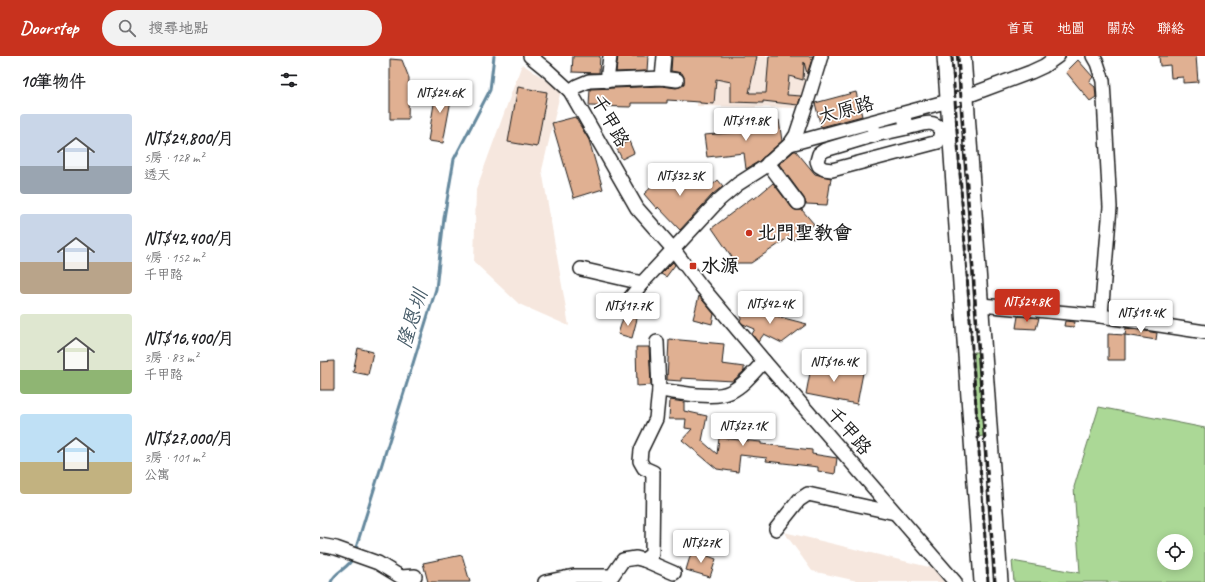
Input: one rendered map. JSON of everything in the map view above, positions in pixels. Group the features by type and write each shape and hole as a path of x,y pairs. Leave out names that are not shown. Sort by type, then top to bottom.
{"street":[{"name":"千甲路","path":"530,56 570,91 637,208 673,249 701,286 764,361 955,582"},
{"path":"543,56 546,69"},
{"path":"607,81 610,56"},
{"path":"662,78 664,56"},
{"path":"790,144 796,135 821,56"},
{"path":"944,56 981,582"},
{"path":"964,56 1001,582"},
{"name":"太原路","path":"623,307 642,283 719,200 768,163 790,144 874,129 903,114 967,96 1031,72 1044,66 1058,56"},
{"path":"1093,56 1103,81 1110,207 1101,316"},
{"path":"570,91 589,81 662,78 678,80"},
{"path":"903,114 908,128"},
{"path":"933,122 942,130 938,142 832,170 824,169 819,166 817,161 819,154 874,129 908,128 933,122"},
{"path":"768,163 798,203"},
{"path":"581,269 642,283"},
{"path":"960,270 978,269"},
{"path":"960,287 980,285"},
{"path":"981,305 1101,316 1205,332"},
{"path":"644,560 652,554 653,472 644,468 640,461 641,450 656,419 660,390 657,342"},
{"path":"660,390 714,396 724,395 738,387 764,361"},
{"path":"971,442 990,441"},
{"path":"973,462 992,460"},
{"path":"776,529 799,500 808,494 895,513"},
{"path":"320,545 336,548 378,563 407,578"},
{"path":"545,582 574,576 613,579 623,560 636,558 644,560 674,574"}],"shaded area":[{"path":"699,56 816,56 802,108 697,106"},
{"path":"522,64 561,90 542,170 569,326 519,304 474,262 476,190"},
{"path":"784,532 933,568 944,582 862,582 812,571"}],"green space":[{"path":"974,352 980,352 988,435 978,437"},
{"path":"1099,407 1205,428 1205,582 1014,582 1012,561 1080,573 1074,487"}],"building":[{"path":"573,56 600,56 599,73 572,72"},
{"path":"618,56 648,56 647,71 616,72"},
{"path":"672,56 757,56 749,93 766,93 769,56 813,56 807,74 804,62 803,80 789,76 787,95 801,96 798,105 763,101 763,103 731,102 731,82 716,79 714,104 667,100 667,103 631,103 631,107 589,106 590,89 662,86 676,88 684,85 684,77 682,73 671,71"},
{"path":"1159,56 1196,56 1198,82 1183,83 1183,77 1171,78 1170,65 1160,66"},
{"path":"390,59 402,60 409,78 408,119 390,119"},
{"path":"1078,60 1093,77 1089,82 1095,87 1096,97 1090,101 1066,72"},
{"path":"437,85 453,89 443,143 428,141"},
{"path":"518,87 547,92 537,147 508,142"},
{"path":"856,92 862,116 821,127 815,103"},
{"path":"575,117 589,140 603,189 574,198 552,123"},
{"path":"779,120 782,141 758,162 746,169 744,153 707,157 704,135 742,132 741,127"},
{"path":"629,141 634,153 622,159 616,147"},
{"path":"794,151 796,151 815,174 831,178 827,205 806,204 804,198 779,164"},
{"path":"670,170 685,186 697,175 709,188 718,180 723,186 713,194 680,230 658,207 657,209 644,194"},
{"name":"北門聖教會","path":"773,183 792,208 795,210 802,210 814,224 794,240 791,236 751,263 736,263 712,228 753,197 754,199"},
{"path":"673,262 675,265 666,277 661,274"},
{"path":"699,296 714,314 712,324 693,319"},
{"path":"745,308 807,324 782,343 764,334 758,342 752,334 755,329 743,324 740,321"},
{"path":"624,315 637,319 632,338 618,334"},
{"path":"1018,316 1039,318 1036,329 1016,328"},
{"path":"1065,321 1075,322 1074,327 1064,326"},
{"path":"1126,328 1157,333 1156,340 1125,335"},
{"path":"1108,334 1125,335 1125,360 1108,360"},
{"path":"669,339 724,344 722,364 744,367 744,371 733,381 681,378 681,381 667,380"},
{"path":"636,347 649,347 651,385 637,386"},
{"path":"358,348 373,352 368,375 353,372"},
{"path":"334,361 334,390 320,390 320,362"},
{"path":"812,362 863,373 857,404 806,394"},
{"path":"670,400 684,402 684,411 707,416 702,441 717,454 719,438 761,442 761,444 812,450 812,454 837,458 835,474 818,471 818,467 766,461 767,458 740,455 738,472 717,469 682,440 692,429 685,428 686,419 669,419"},
{"path":"692,550 716,559 710,577 686,570"},
{"path":"462,555 470,582 428,582 423,563"}],"waterway":[{"name":"隆恩圳","path":"355,551 436,289 444,218 454,159 490,90 494,56"},
{"name":"隆恩圳","path":"331,582 333,578 349,564 353,557"}],"railway":[{"path":"952,56 988,582"},
{"path":"958,56 995,582"}],"place":[{"name":"北門聖教會","path":"749,233"},
{"name":"水源","path":"693,266"}]}
